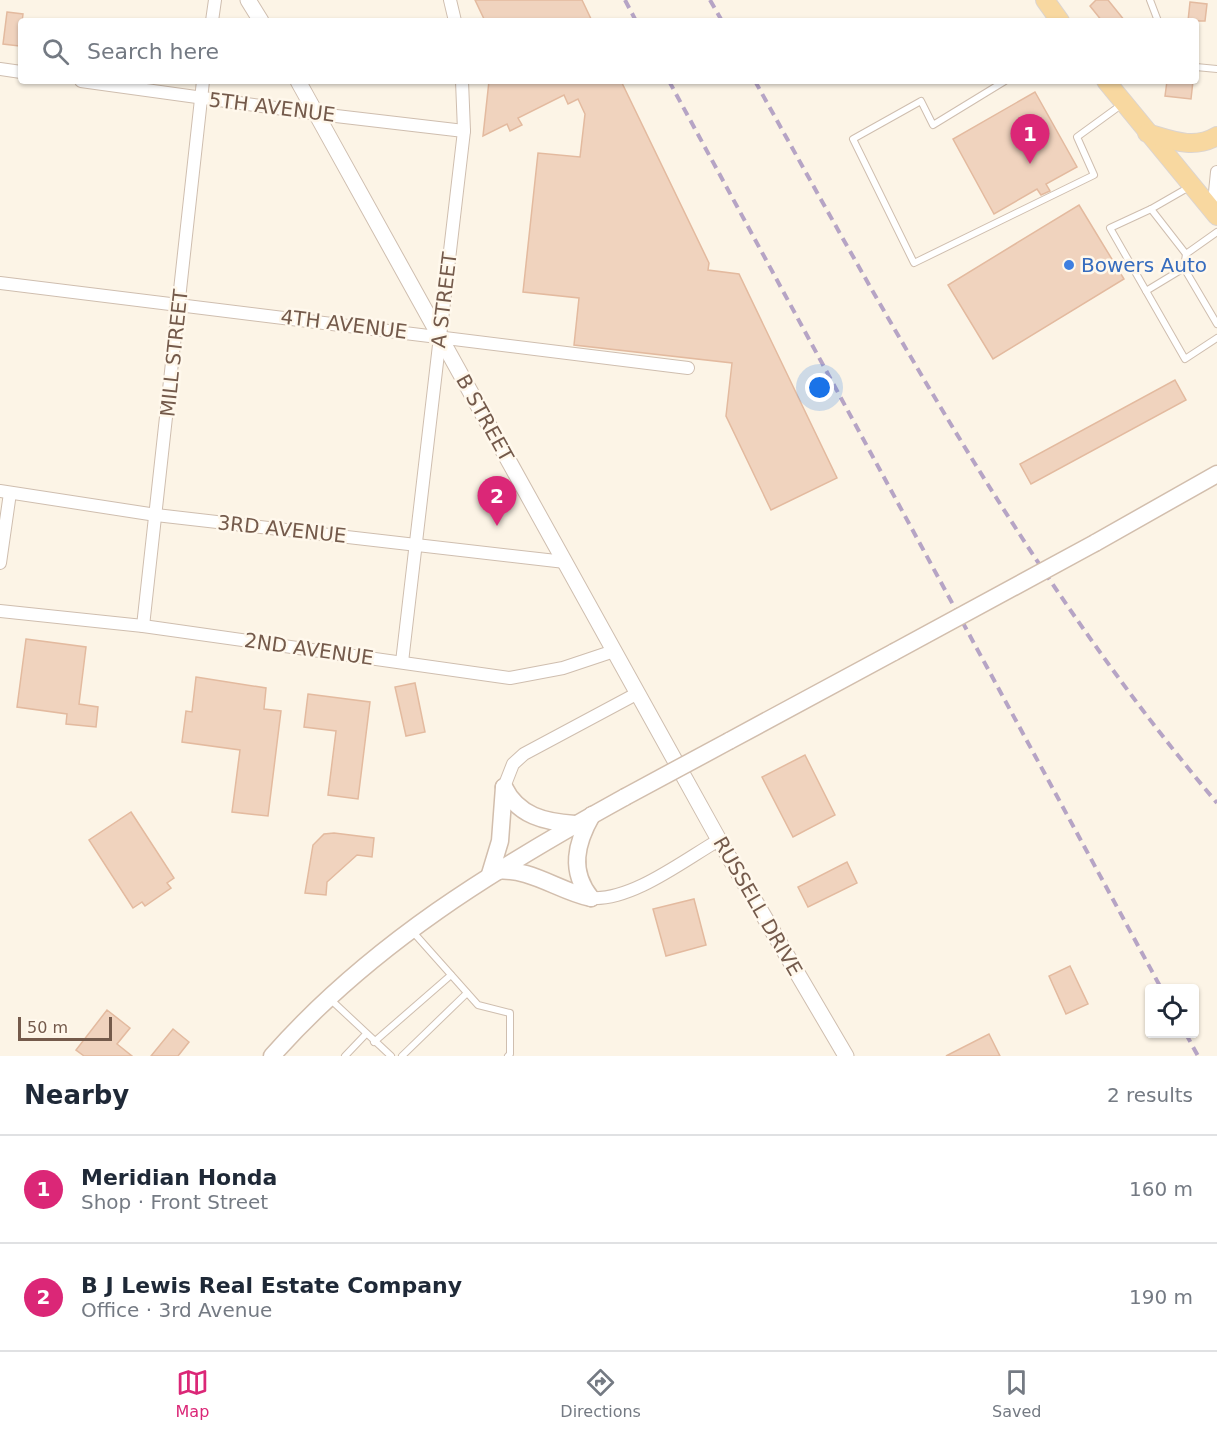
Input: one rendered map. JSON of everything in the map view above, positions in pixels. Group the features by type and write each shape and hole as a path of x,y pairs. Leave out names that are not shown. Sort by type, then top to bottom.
{"main road":[{"path":"1045,0 1058,18"},
{"path":"1108,84 1215,214"},
{"path":"1147,133 1189,144 1210,140 1217,136"},
{"path":"272,1056 330,998 411,929 492,873 575,824 1095,543 1217,474"},
{"path":"504,787 521,811 547,821 575,824"},
{"path":"492,873 500,841 504,787"},
{"path":"591,898 582,887 576,867 580,841 592,815"},
{"path":"492,873 516,871 549,882 575,895 591,898"}],"street":[{"path":"212,18 214,0"},
{"path":"248,0 259,18"},
{"path":"450,0 454,18"},
{"path":"0,69 18,72"},
{"name":"5TH AVENUE","path":"102,84 319,114 464,131"},
{"name":"MILL STREET","path":"143,626 202,84"},
{"name":"B STREET","path":"300,84 319,114 564,562 674,753"},
{"name":"A STREET","path":"402,662 464,131 462,84"},
{"path":"1215,214 1217,172"},
{"name":"4TH AVENUE","path":"0,283 688,368"},
{"path":"0,563 5,492"},
{"name":"3RD AVENUE","path":"5,492 156,515 564,562"},
{"name":"2ND AVENUE","path":"0,611 143,626 510,678 563,668 614,651"},
{"path":"504,787 513,764 524,754 638,693"},
{"name":"RUSSELL DRIVE","path":"674,753 719,840 846,1056"},
{"path":"591,898 616,896 634,889 719,840"}],"lane":[{"path":"1150,0 1157,18"},
{"path":"1199,68 1217,69"},
{"path":"1000,84 933,124 921,101 853,139 914,263 1094,175 1077,137 1124,103"},
{"path":"1192,186 1110,228 1185,359 1217,338"},
{"path":"1151,209 1186,254 1184,268 1217,324"},
{"path":"1186,254 1217,232"},
{"path":"1146,291 1184,268"},
{"path":"411,929 478,1005 510,1013 510,1054 507,1056"},
{"path":"374,1042 451,975"},
{"path":"402,1056 467,993"},
{"path":"330,998 374,1042 381,1053 391,1056"},
{"path":"345,1056 366,1034"}],"building":[{"path":"475,0 582,0 591,18 484,18"},
{"path":"1096,0 1108,0 1123,18 1100,18 1090,6"},
{"path":"1190,2 1207,4 1205,21 1199,21 1199,18 1188,18"},
{"path":"7,12 23,14 22,18 18,18 18,46 3,44"},
{"path":"489,84 622,84 709,263 708,270 739,274 837,478 771,510 726,416 732,363 574,345 579,298 523,292 538,153 580,157 585,114 578,99 568,104 564,95 518,118 522,125 510,131 507,124 483,136"},
{"path":"1167,84 1193,84 1191,99 1165,96"},
{"path":"1035,92 1077,167 1046,184 1050,191 1041,195 1037,189 994,214 953,139"},
{"path":"1079,205 1124,279 993,359 948,285"},
{"path":"1175,380 1186,400 1031,484 1020,464"},
{"path":"26,639 86,647 79,704 98,707 96,727 66,724 67,714 17,707"},
{"path":"196,677 266,688 264,709 281,711 268,816 232,812 240,750 182,742 186,711 192,712"},
{"path":"415,683 425,732 406,736 395,687"},
{"path":"308,694 370,702 358,799 328,795 336,731 304,727"},
{"path":"805,755 835,815 793,837 762,777"},
{"path":"131,812 174,878 167,883 171,888 145,906 142,902 133,908 89,840"},
{"path":"324,834 374,838 372,857 357,855 327,882 326,895 305,893 313,845"},
{"path":"847,862 857,883 808,907 798,887"},
{"path":"694,899 706,945 666,956 653,909"},
{"path":"1070,966 1088,1004 1066,1014 1049,976"},
{"path":"107,1010 130,1028 117,1044 132,1056 84,1056 76,1050"},
{"path":"173,1029 189,1042 178,1056 151,1056"},
{"path":"989,1034 1000,1056 946,1056"}],"railway":[{"path":"625,0 634,18"},
{"path":"710,0 720,18"},
{"path":"671,84 1159,984"},
{"path":"757,84 913,362 1026,544 1086,633 1217,803"},
{"path":"1188,1038 1198,1056"}],"place":[{"name":"Meridian Honda","path":"1030,164"},
{"name":"Bowers Auto","path":"1069,265"},
{"name":"B J Lewis Real Estate Company","path":"497,526"}]}
